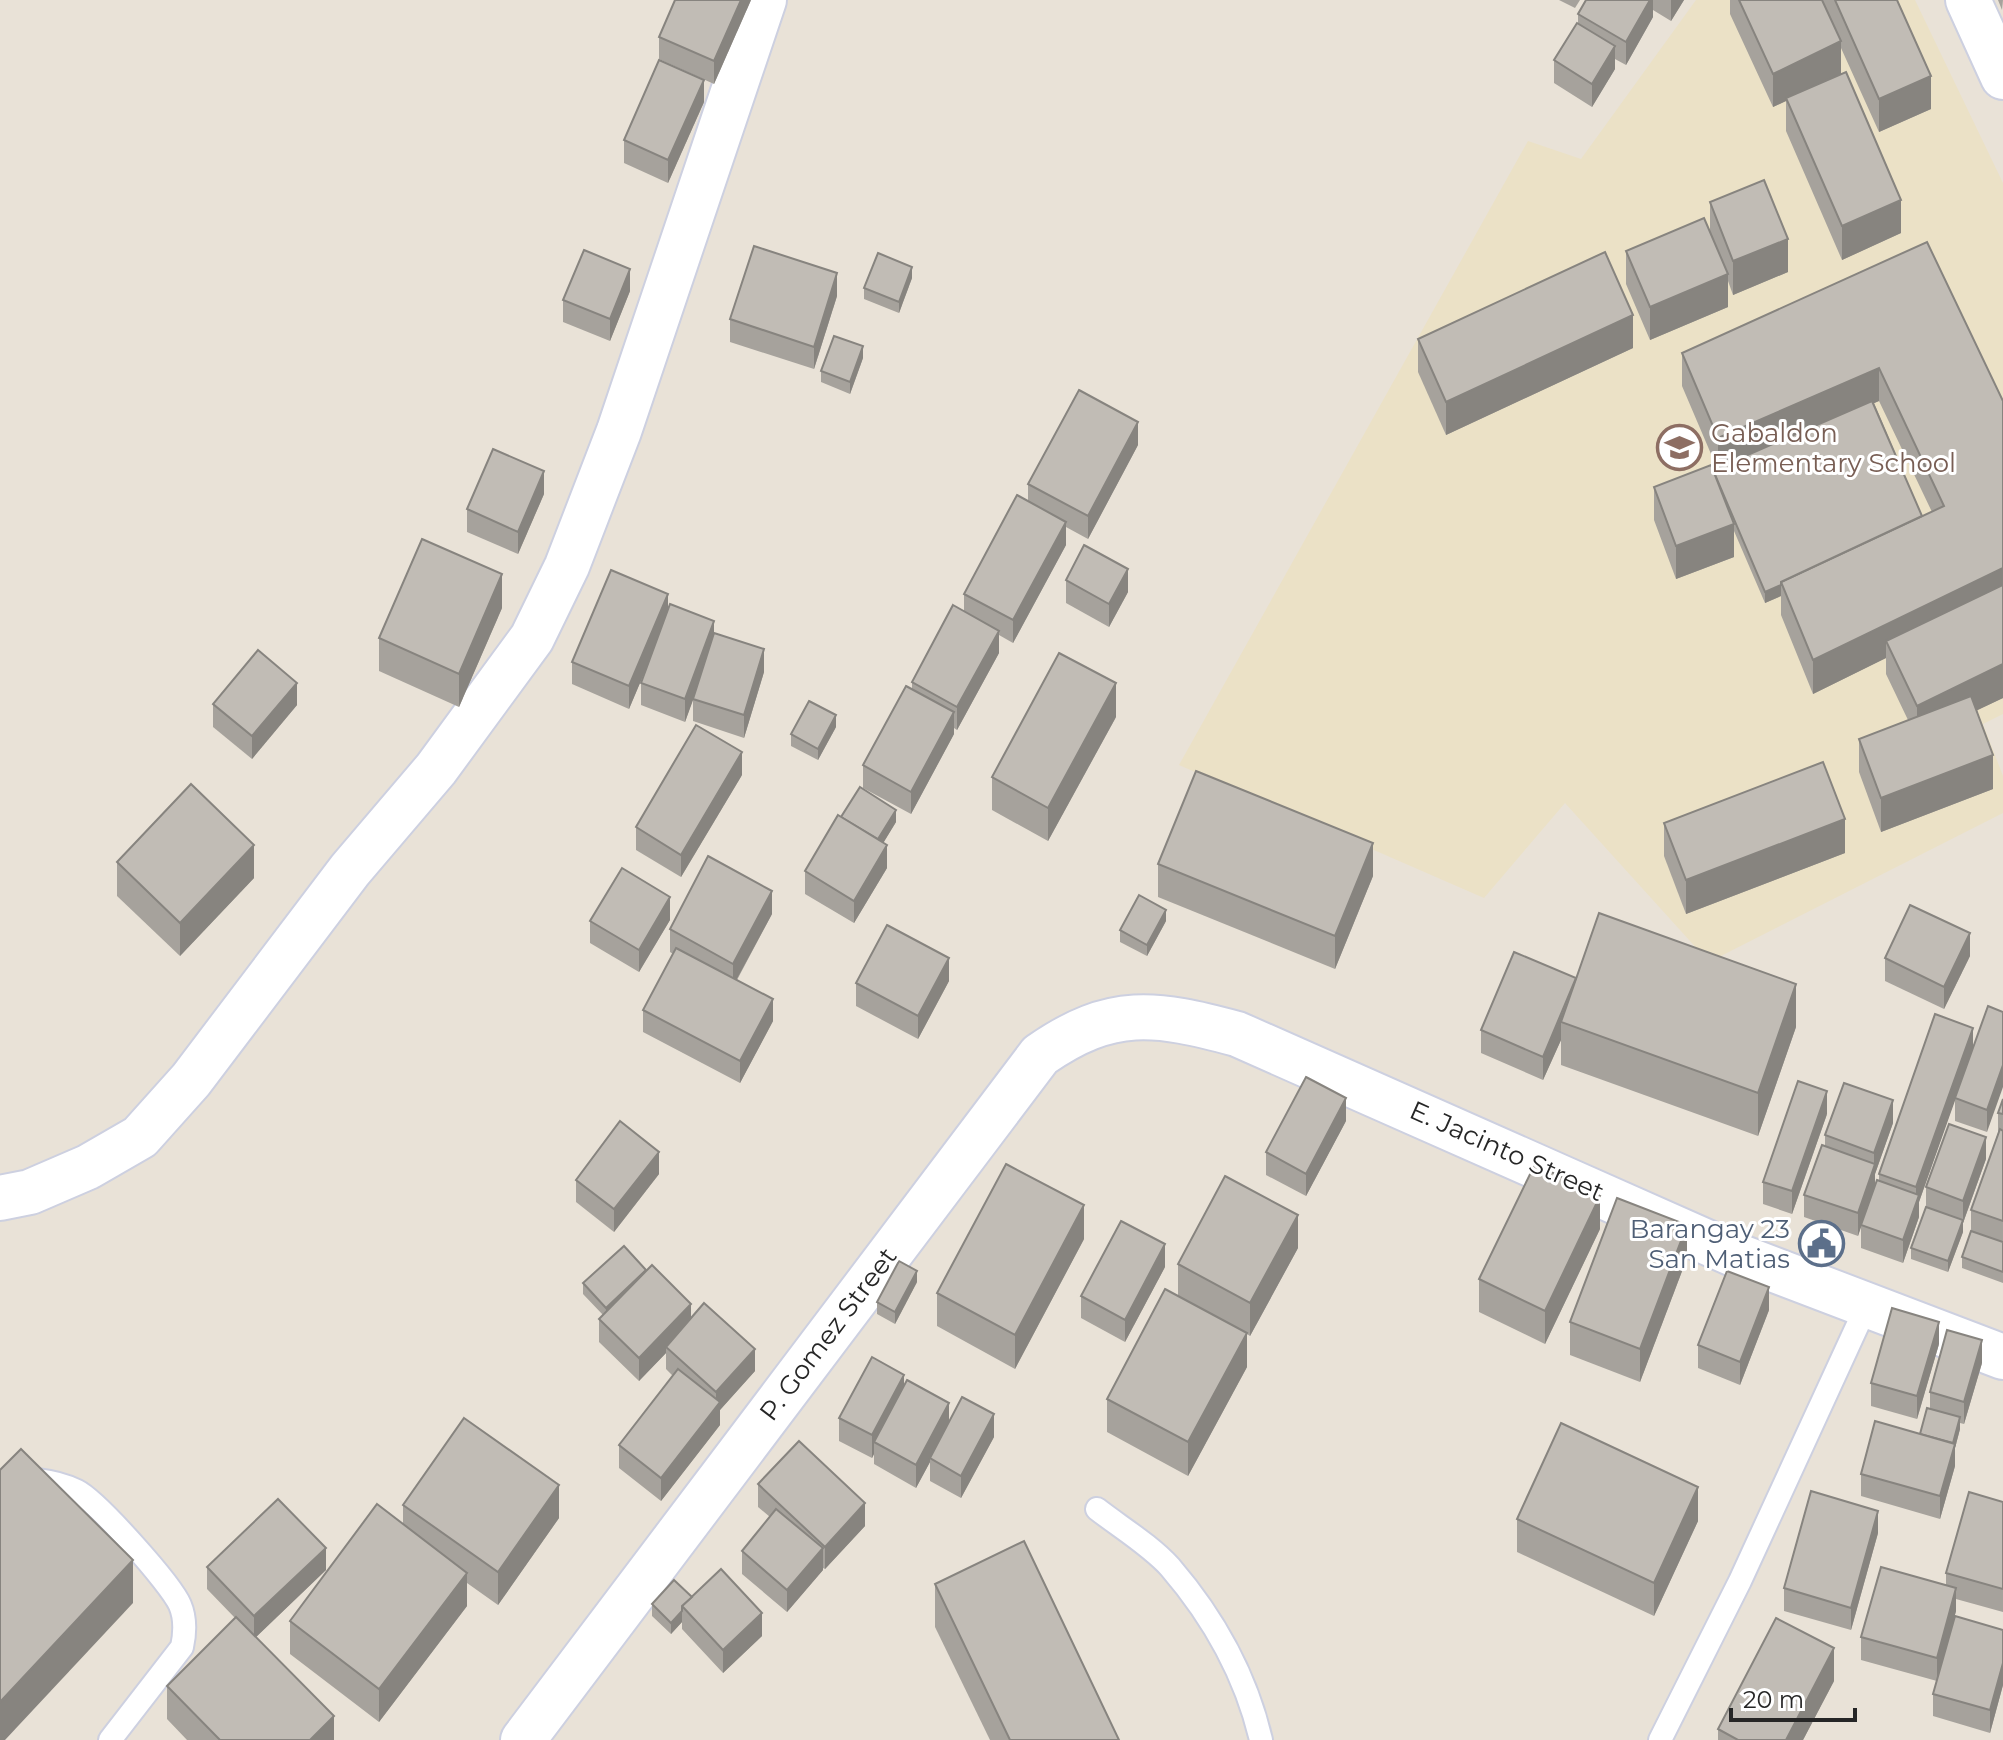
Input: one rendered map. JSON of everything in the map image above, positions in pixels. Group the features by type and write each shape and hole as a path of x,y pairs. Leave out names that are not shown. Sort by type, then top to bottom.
{"main road":[{"path":"0,1198 45,1186 88,1167 140,1137 191,1080 350,870 436,769 532,638 567,566 619,431 764,0"},
{"path":"1968,0 2003,77"},
{"name":"P. Gomez Street","path":"523,1740 1040,1055 1073,1032 1105,1019 1138,1017 1187,1021"},
{"name":"E. Jacinto Street","path":"1187,1021 1237,1034 1350,1081 1738,1256 2003,1357"}],"lane":[{"path":"1660,1740 1740,1581 1866,1307"},
{"path":"0,1486 27,1480 50,1482 80,1492 166,1581 181,1607 185,1630 182,1647 110,1740"},
{"path":"1097,1509 1168,1565 1220,1635 1252,1704 1261,1740"}],"shaded area":[{"name":"Gabaldon Elementary School","path":"1696,0 1915,0 2003,183 2003,714 1983,724 2003,776 2003,813 1709,962 1565,803 1484,898 1179,765 1528,141 1581,159"}],"building":[{"path":"675,0 741,0 714,61 659,37"},
{"path":"1586,0 1650,0 1626,42 1578,14"},
{"path":"1739,0 1822,0 1841,41 1773,74"},
{"path":"1835,0 1897,0 1931,76 1879,99"},
{"path":"1577,23 1615,46 1592,84 1554,60"},
{"path":"659,60 704,80 668,160 624,140"},
{"path":"1846,72 1901,200 1842,226 1786,98"},
{"path":"1764,180 1788,239 1733,261 1710,202"},
{"path":"1704,218 1728,274 1650,307 1626,251"},
{"path":"1927,242 2003,401 2003,568 1813,660 1781,582 1944,506 1879,368 1718,438 1682,353"},
{"path":"754,246 837,273 814,347 730,319"},
{"path":"584,250 630,269 610,319 563,300"},
{"path":"1605,252 1633,315 1446,402 1418,339"},
{"path":"878,253 912,267 899,302 864,288"},
{"path":"834,336 863,346 850,382 821,371"},
{"path":"1079,390 1138,422 1088,516 1028,484"},
{"path":"1872,401 1922,516 1765,592 1713,470"},
{"path":"493,449 544,471 518,532 467,509"},
{"path":"1711,465 1734,524 1676,546 1654,487"},
{"path":"1017,495 1066,522 1013,620 964,594"},
{"path":"422,539 502,574 459,674 379,638"},
{"path":"1084,545 1128,569 1109,604 1066,580"},
{"path":"611,570 668,594 629,686 572,662"},
{"path":"2003,585 2003,664 1917,706 1886,641"},
{"path":"670,604 714,621 685,699 641,683"},
{"path":"953,605 999,631 957,707 912,682"},
{"path":"714,633 764,649 744,715 693,699"},
{"path":"258,650 297,683 252,736 213,704"},
{"path":"1059,653 1116,683 1048,808 992,777"},
{"path":"906,686 954,712 911,792 863,765"},
{"path":"1971,696 1993,755 1881,798 1859,739"},
{"path":"809,701 836,715 818,749 791,734"},
{"path":"696,725 742,752 681,855 636,827"},
{"path":"1823,762 1845,819 1686,880 1664,823"},
{"path":"1196,771 1373,843 1335,936 1158,864"},
{"path":"191,784 254,845 180,923 117,862"},
{"path":"860,787 896,810 878,839 841,817"},
{"path":"838,815 887,845 854,901 805,871"},
{"path":"708,856 772,891 733,964 670,929"},
{"path":"622,868 670,897 639,950 590,921"},
{"path":"1139,895 1166,910 1147,945 1120,930"},
{"path":"1910,905 1970,933 1944,987 1885,958"},
{"path":"1599,913 1796,984 1758,1093 1561,1022"},
{"path":"887,925 949,958 918,1016 856,983"},
{"path":"676,948 773,999 740,1061 643,1010"},
{"path":"1514,952 1576,978 1543,1057 1481,1030"},
{"path":"1988,1006 2003,1012 2003,1065 1987,1110 1955,1098"},
{"path":"1935,1014 1973,1028 1916,1187 1879,1174"},
{"path":"1306,1077 1346,1098 1306,1174 1266,1152"},
{"path":"1798,1081 1827,1091 1792,1191 1763,1182"},
{"path":"1844,1083 1893,1100 1874,1153 1825,1135"},
{"path":"620,1121 659,1152 614,1209 576,1180"},
{"path":"1949,1124 1986,1137 1963,1201 1926,1187"},
{"path":"2000,1129 2003,1131 2003,1221 1971,1210"},
{"path":"1822,1145 1875,1164 1858,1213 1804,1195"},
{"path":"1006,1164 1084,1205 1015,1335 937,1293"},
{"path":"1535,1164 1600,1196 1545,1311 1479,1279"},
{"path":"1225,1176 1298,1215 1250,1303 1178,1264"},
{"path":"1877,1180 1919,1195 1903,1240 1861,1225"},
{"path":"1617,1198 1687,1225 1640,1349 1570,1322"},
{"path":"1926,1207 1963,1220 1948,1261 1911,1248"},
{"path":"1121,1221 1165,1244 1125,1320 1081,1296"},
{"path":"1971,1231 2003,1242 2003,1272 1962,1257"},
{"path":"624,1246 646,1270 606,1308 583,1283"},
{"path":"899,1261 917,1271 895,1312 877,1302"},
{"path":"652,1265 691,1304 639,1358 599,1319"},
{"path":"1727,1271 1769,1287 1740,1362 1698,1345"},
{"path":"1165,1289 1247,1333 1188,1442 1107,1399"},
{"path":"704,1303 755,1349 716,1392 666,1347"},
{"path":"1892,1308 1939,1322 1917,1396 1871,1383"},
{"path":"1947,1330 1982,1340 1964,1402 1930,1392"},
{"path":"872,1357 904,1375 872,1435 839,1418"},
{"path":"678,1369 720,1402 661,1478 619,1445"},
{"path":"907,1380 949,1403 916,1465 874,1442"},
{"path":"962,1397 994,1414 961,1476 930,1458"},
{"path":"1927,1408 1960,1417 1953,1443 1920,1434"},
{"path":"464,1418 559,1485 498,1572 403,1505"},
{"path":"1875,1421 1955,1444 1940,1496 1861,1474"},
{"path":"1561,1423 1698,1487 1654,1583 1517,1519"},
{"path":"799,1441 865,1503 825,1547 758,1484"},
{"path":"21,1449 133,1560 0,1702 0,1470"},
{"path":"1811,1491 1878,1511 1851,1608 1784,1588"},
{"path":"1969,1492 2003,1502 2003,1589 1946,1573"},
{"path":"278,1499 326,1548 254,1616 207,1567"},
{"path":"377,1504 467,1573 379,1689 290,1621"},
{"path":"776,1509 823,1548 787,1590 742,1551"},
{"path":"1024,1541 1119,1740 1010,1740 935,1584"},
{"path":"1881,1567 1956,1588 1937,1658 1861,1637"},
{"path":"721,1569 762,1613 723,1650 682,1606"},
{"path":"674,1580 692,1597 671,1623 652,1604"},
{"path":"1955,1616 2003,1630 2003,1663 1990,1710 1933,1694"},
{"path":"236,1617 334,1716 310,1740 220,1740 167,1686"},
{"path":"1776,1618 1834,1648 1786,1740 1738,1740 1718,1729"}],"place":[{"name":"Gabaldon Elementary School","path":"1680,448"},
{"name":"Barangay 23 San Matias","path":"1821,1244"}]}
